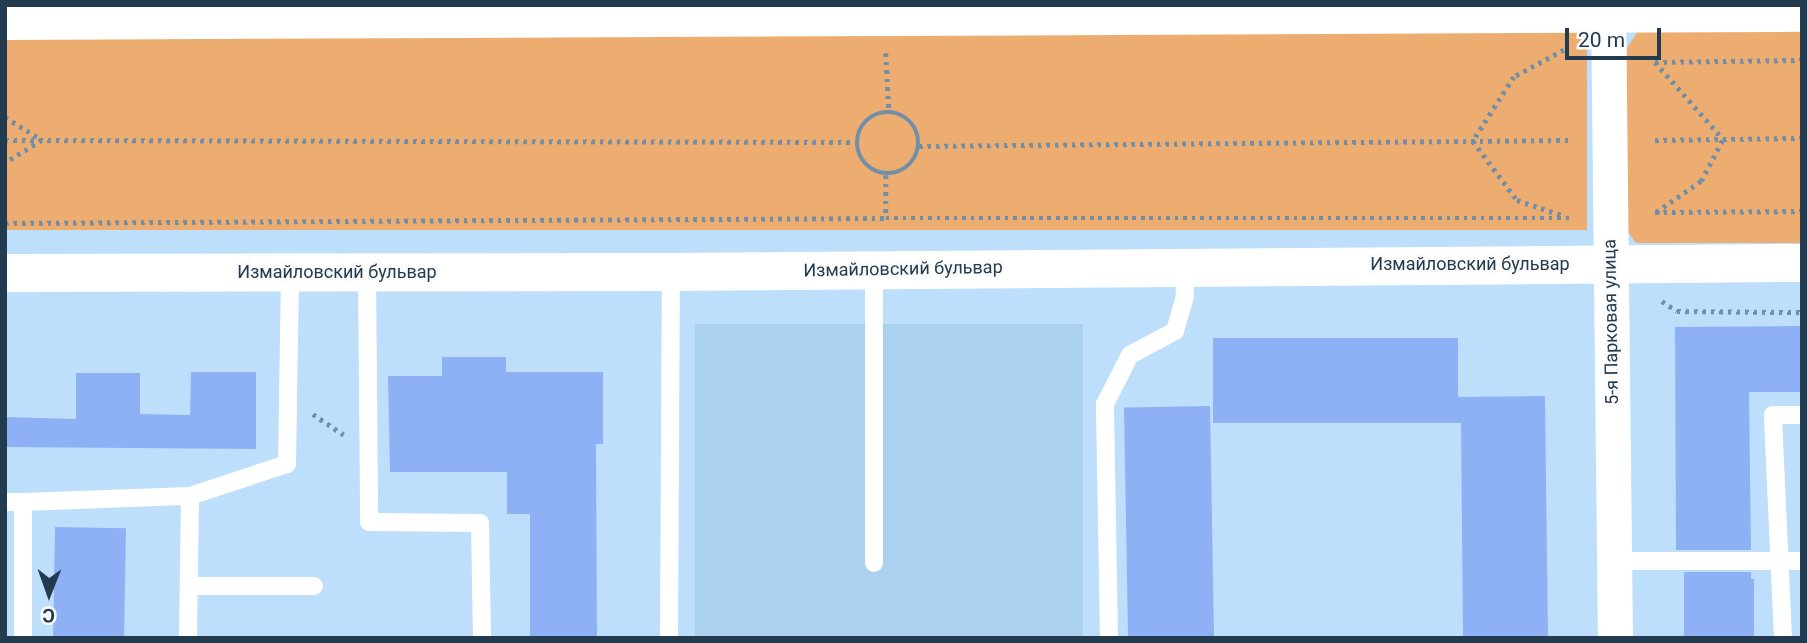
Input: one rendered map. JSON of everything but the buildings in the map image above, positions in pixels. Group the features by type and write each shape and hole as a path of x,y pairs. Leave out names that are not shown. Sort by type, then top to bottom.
{"street":[{"path":"5,21 110,13 1609,9 1802,13"},
{"name":"5-я Парковая улица","path":"1609,9 1615,638"},
{"name":"Измайловский бульвар","path":"5,273 671,272 1802,263"}],"lane":[{"path":"1109,638 1105,404 1130,355 1175,331 1185,297 1184,266"},
{"path":"874,269 874,563"},
{"path":"23,638 14,502 190,496 287,464 289,272"},
{"path":"367,272 369,522 480,523 482,638"},
{"path":"669,638 671,272"},
{"path":"1783,638 1773,415 1802,415"},
{"path":"188,638 190,496"},
{"path":"1614,561 1802,561"},
{"path":"189,586 314,586"}],"path":[{"path":"1473,141 1514,77 1571,46"},
{"path":"886,51 889,111"},
{"path":"1723,139 1655,62 1802,60"},
{"path":"889,111 905,117 916,130 919,146 914,161 908,167 902,172 886,175 871,170 860,158 856,142 860,126 873,115 889,111"},
{"path":"5,117 42,140"},
{"path":"1655,140 1802,138"},
{"path":"1723,139 1702,181 1655,212 1802,211"},
{"path":"5,140 856,142"},
{"path":"5,163 42,140"},
{"path":"919,146 1570,140"},
{"path":"5,223 886,218 1571,218 1517,200 1473,141"},
{"path":"886,175 886,218"},
{"path":"1656,297 1677,311 1802,312"},
{"path":"286,396 368,452"}],"shaded area":[{"path":"5,24 1587,24 1587,230 5,230"},
{"path":"1802,30 1802,243 1636,243 1625,228 1627,48 1638,31"},
{"path":"695,324 1083,324 1083,638 695,638"}]}
